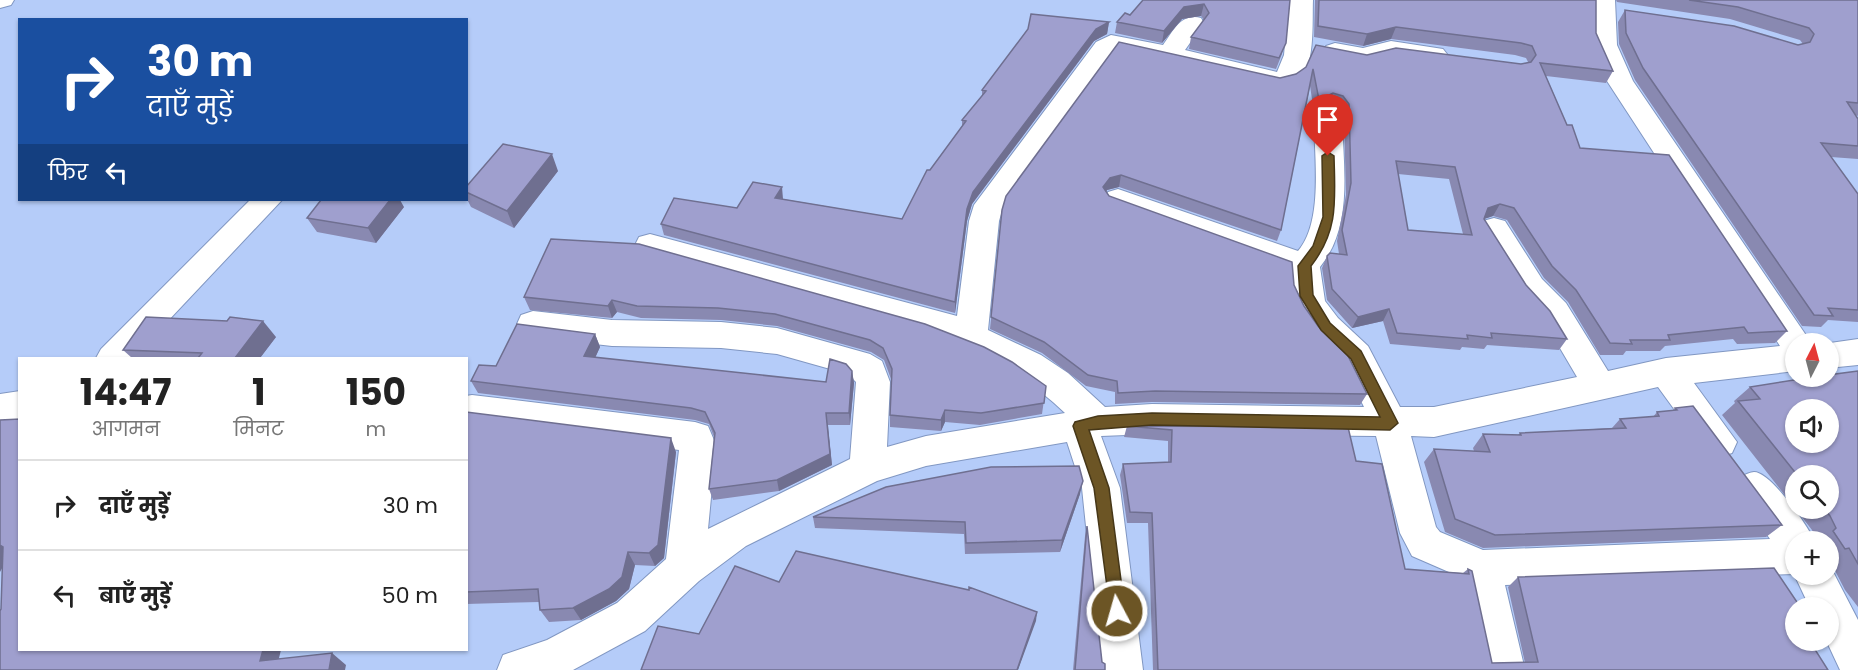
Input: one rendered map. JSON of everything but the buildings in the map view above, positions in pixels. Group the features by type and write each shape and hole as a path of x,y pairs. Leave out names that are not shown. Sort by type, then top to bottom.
{"street":[{"path":"971,335 984,220 997,192 1105,47 1122,43 1276,80 1287,78 1292,72 1298,44 1300,0"},
{"path":"1611,7 1604,45 1620,81 1789,333"},
{"path":"1170,53 1192,23"},
{"path":"1298,44 1363,56 1391,49 1459,57"},
{"path":"1328,116 1329,217 1318,247 1304,266 1307,296 1326,327 1356,355 1390,423 1419,533 1426,544 1482,568 1785,556"},
{"path":"1118,199 1304,266"},
{"path":"114,357 266,201"},
{"path":"1494,229 1531,287 1555,312 1601,388"},
{"path":"650,245 952,327 1029,364 1056,383 1089,424 1101,488 1122,670"},
{"path":"533,324 612,333 720,335 777,341 858,363 870,371 873,382 868,468"},
{"path":"1839,354 1858,352"},
{"path":"518,670 568,664 630,617 685,568 732,534 868,468 926,451 1089,424 1152,419 1434,422 1601,388 1666,372 1785,359"},
{"path":"1666,372 1787,531"},
{"path":"0,408 18,405"},
{"path":"472,409 695,437 698,445 685,568"},
{"path":"1482,568 1504,670"},
{"path":"1819,585 1858,663"}],"route":[{"path":"1117,611 1101,488 1080,426 1098,422 1152,419 1390,423 1356,355 1326,327 1307,296 1304,266 1318,247 1329,217 1328,156"}]}
